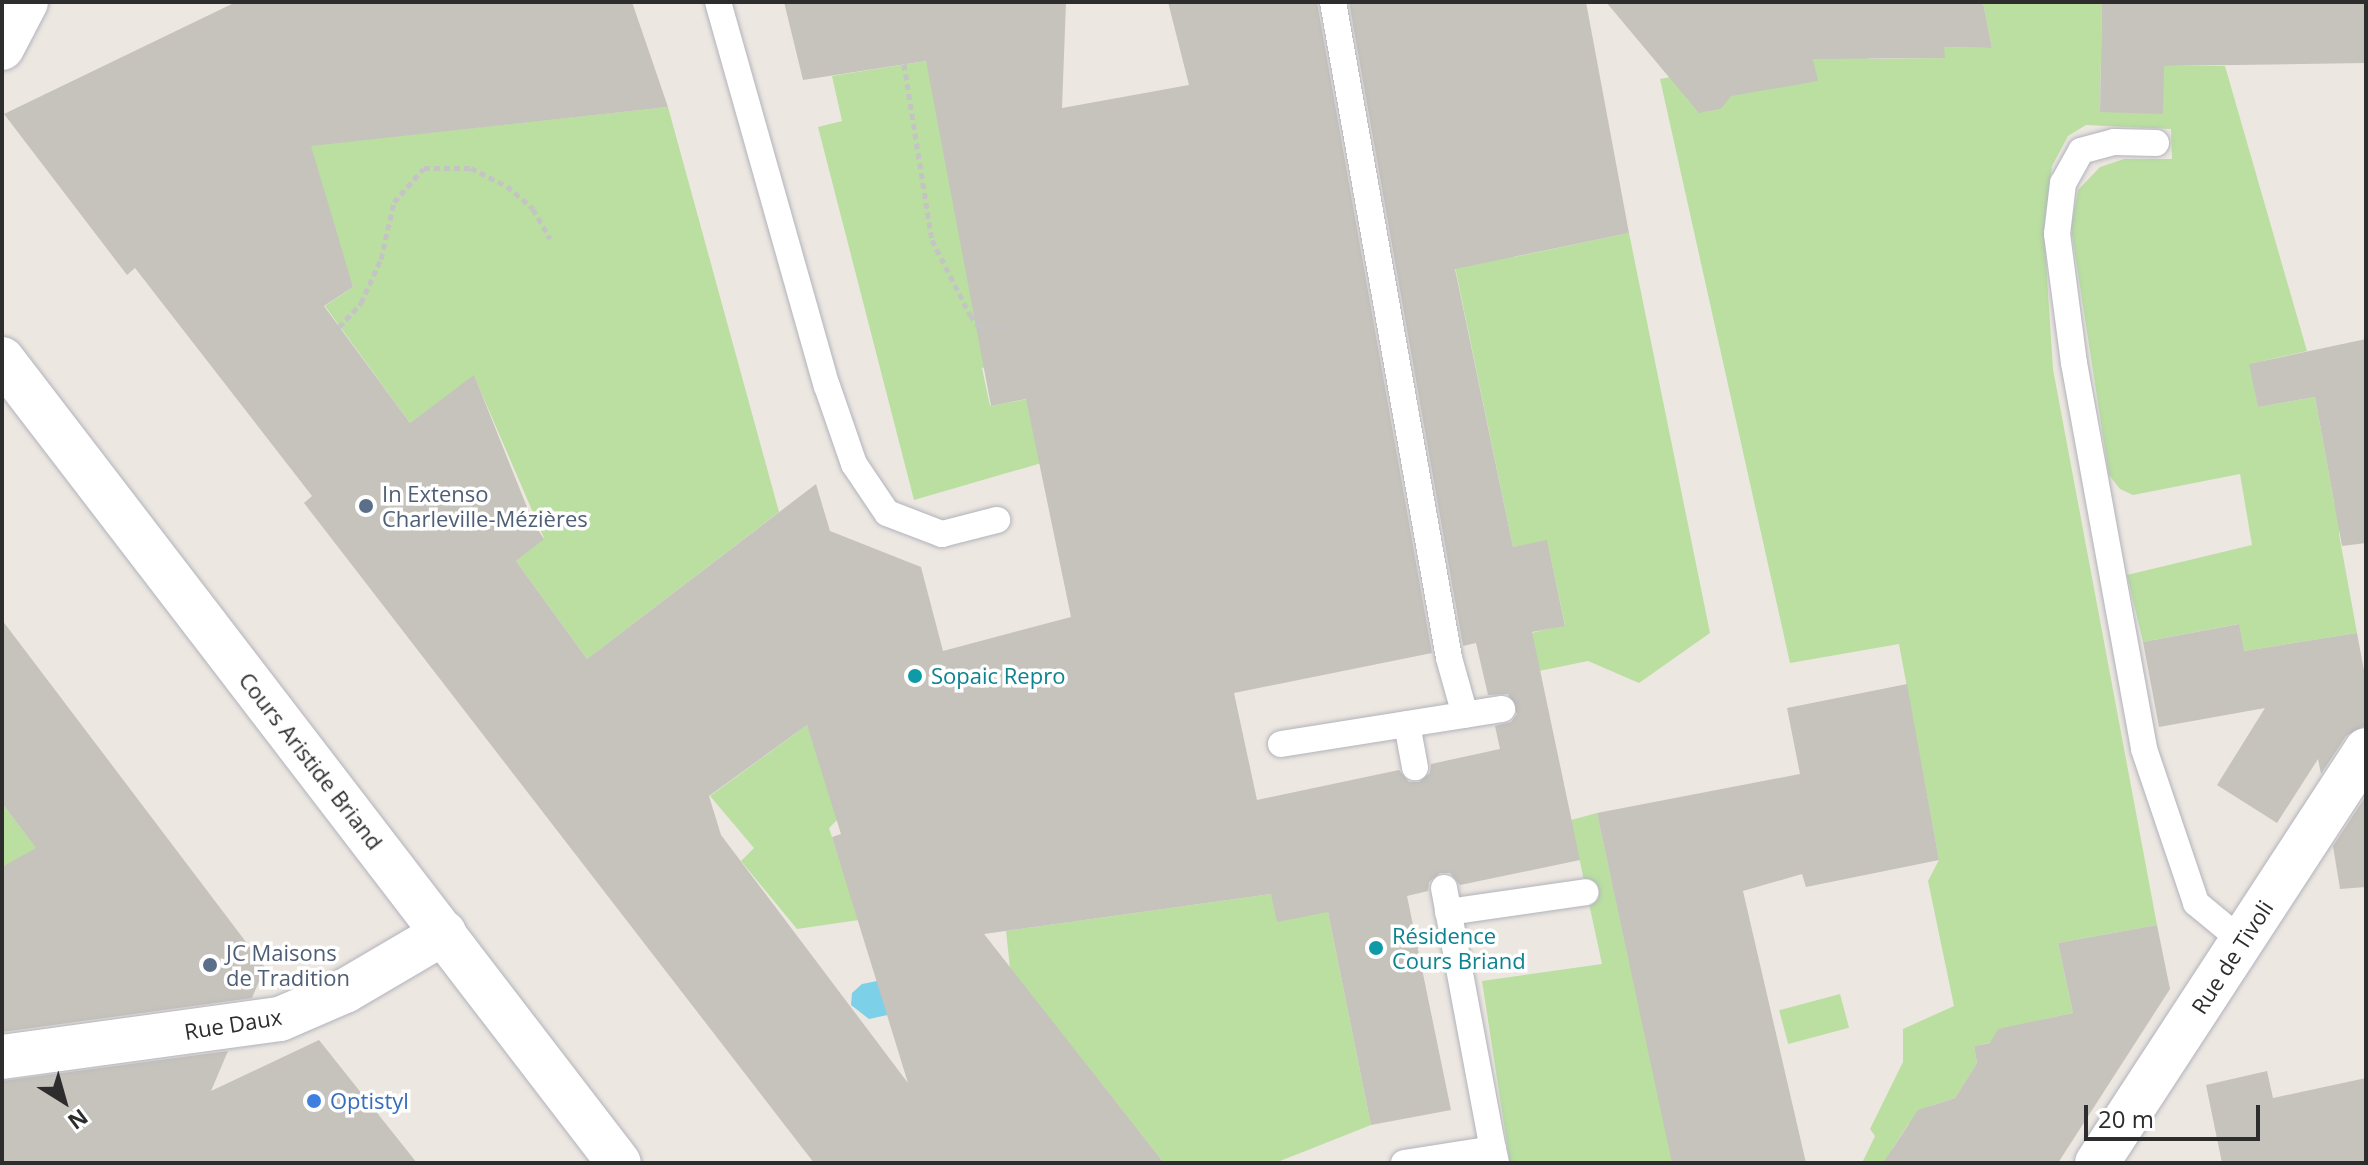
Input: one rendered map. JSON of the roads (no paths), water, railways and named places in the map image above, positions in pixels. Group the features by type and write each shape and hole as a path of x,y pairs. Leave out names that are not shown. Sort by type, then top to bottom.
{"street":[{"path":"2,48 26,2"},
{"name":"Cours Aristide Briand","path":"2,359 619,1163"},
{"name":"Rue de Tivoli","path":"2097,1163 2366,750"},
{"name":"Rue Daux","path":"2,1057 280,1019 345,991 444,933"}],"lane":[{"path":"718,2 827,386 854,464 887,513 942,534 997,520"},
{"path":"1333,2 1449,658 1465,715"},
{"path":"2156,143 2114,142 2081,151 2063,183 2057,234 2074,363 2144,749 2196,903 2242,941"},
{"path":"1281,744 1502,709"},
{"path":"1407,724 1415,767"},
{"path":"1404,1163 1494,1156 1446,900 1586,892"}],"water":[{"path":"932,970 938,1004 869,1019 851,1005 852,993 862,984"}],"place":[{"name":"In Extenso Charleville-Mézières","path":"366,506"},
{"name":"Sopaic Repro","path":"915,676"},
{"name":"Résidence Cours Briand","path":"1376,948"},
{"name":"JC Maisons de Tradition","path":"210,965"},
{"name":"Optistyl","path":"314,1101"}]}
